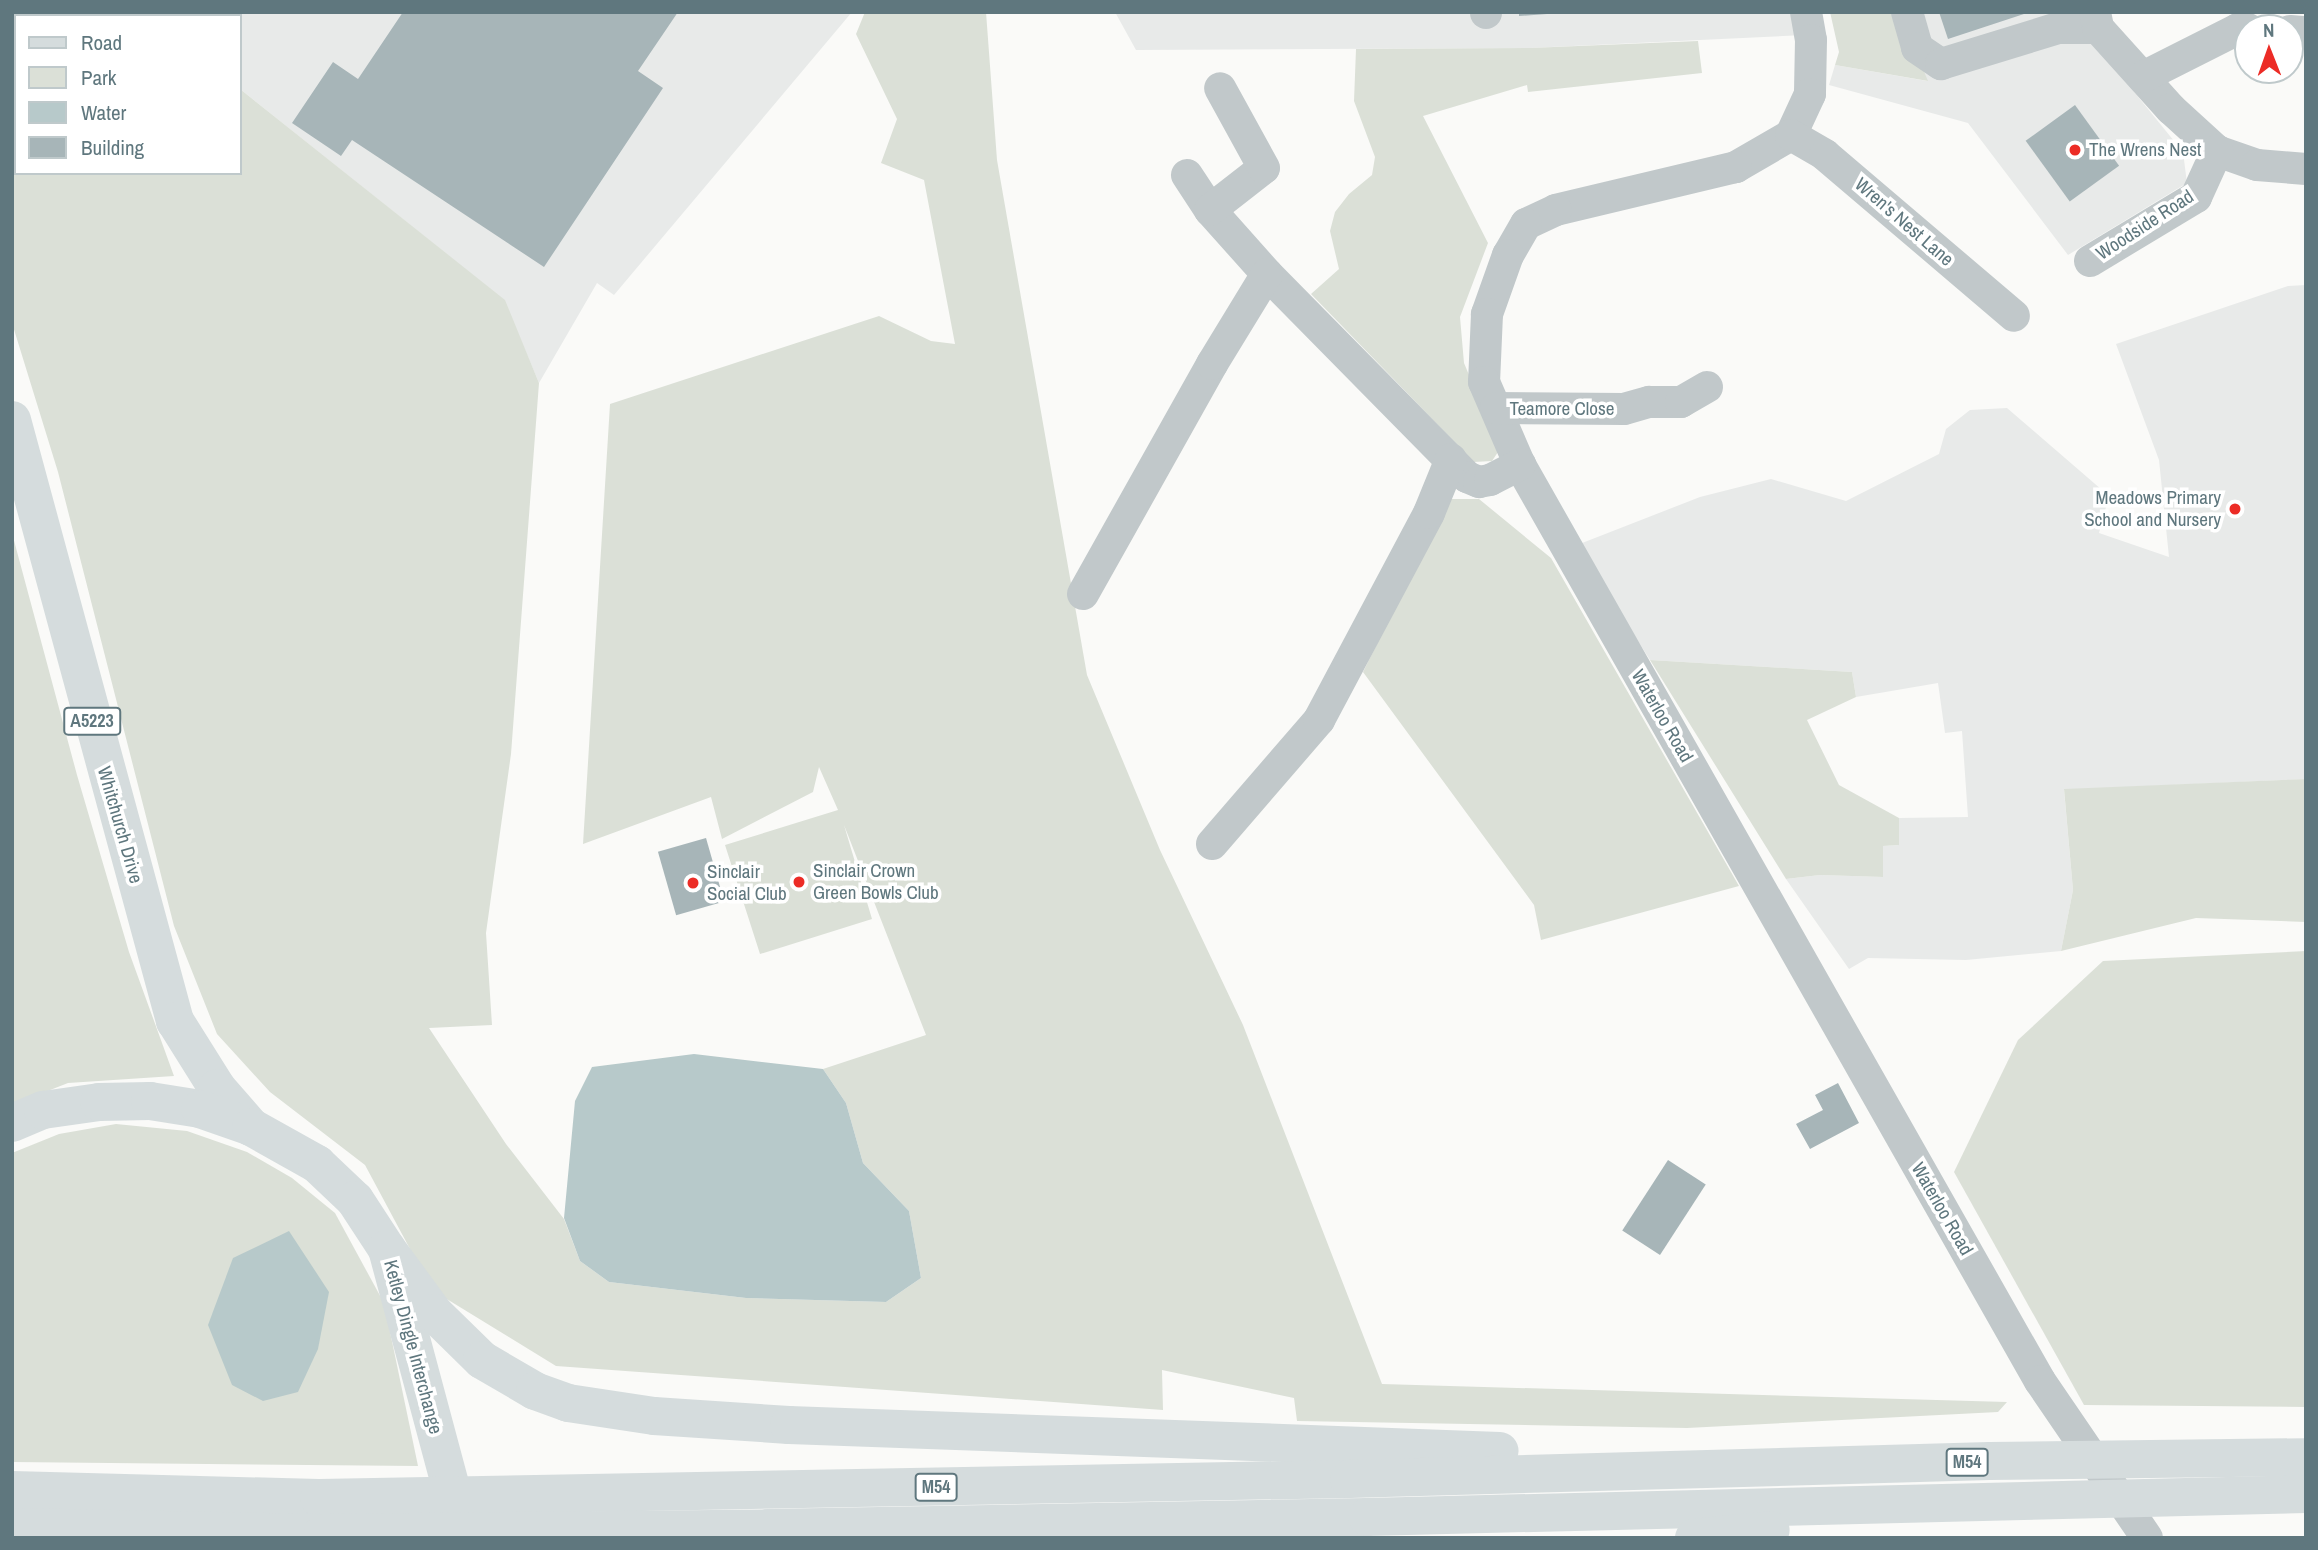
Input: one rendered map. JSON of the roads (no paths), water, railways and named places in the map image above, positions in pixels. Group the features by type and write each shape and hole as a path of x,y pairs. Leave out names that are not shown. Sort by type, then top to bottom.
{"main road":[{"name":"Whitchurch Drive","path":"12,421 175,1021 217,1088 251,1127"},
{"name":"Ketley Dingle Interchange","path":"12,1123 43,1110 99,1102 150,1101 200,1109 251,1127 317,1164 355,1200 387,1249 464,1538"},
{"name":"M54","path":"387,1249 434,1313 482,1360 535,1391 568,1403 654,1416 789,1425 1860,1465"},
{"name":"M54","path":"12,1490 333,1498 1349,1479 2075,1460 2306,1457"},
{"name":"M54","path":"12,1527 323,1533 782,1527 2306,1494"},
{"name":"M54","path":"1694,1538 2109,1499"}],"street":[{"path":"1791,135 1810,94 1811,40 1806,12"},
{"path":"1907,12 1917,48 1941,64 2059,28 2097,20 2143,78 2195,133 2217,150 2257,165 2306,169"},
{"path":"2143,78 2234,31"},
{"path":"1210,210 1264,168 1220,88"},
{"name":"Wren's Nest Lane","path":"1791,135 1825,155 2014,316"},
{"name":"Waterloo Road","path":"1791,135 1736,167 1556,210 1526,224 1508,255 1487,313 1484,382 1520,464 2040,1381 2147,1538"},
{"name":"Woodside Road","path":"2090,261 2196,197 2217,150"},
{"path":"1187,175 1210,210 1266,274 1467,477 1479,482 1520,464"},
{"path":"1083,594 1212,364 1266,274"},
{"name":"Teamore Close","path":"1496,408 1624,409 1649,402 1681,402 1707,387"},
{"path":"1212,844 1319,720 1429,513 1451,459"}],"water":[{"path":"694,1054 823,1069 846,1103 863,1163 909,1211 921,1278 886,1302 746,1298 609,1282 580,1261 564,1218 575,1101 592,1067"},
{"path":"289,1231 329,1292 318,1349 298,1392 263,1401 232,1385 208,1325 233,1258"}],"place":[{"name":"The Wrens Nest","path":"2075,150"},
{"name":"Meadows Primary School and Nursery","path":"2235,509"},
{"name":"Sinclair Crown Green Bowls Club","path":"799,882"},
{"name":"Sinclair Social Club","path":"693,883"}]}
